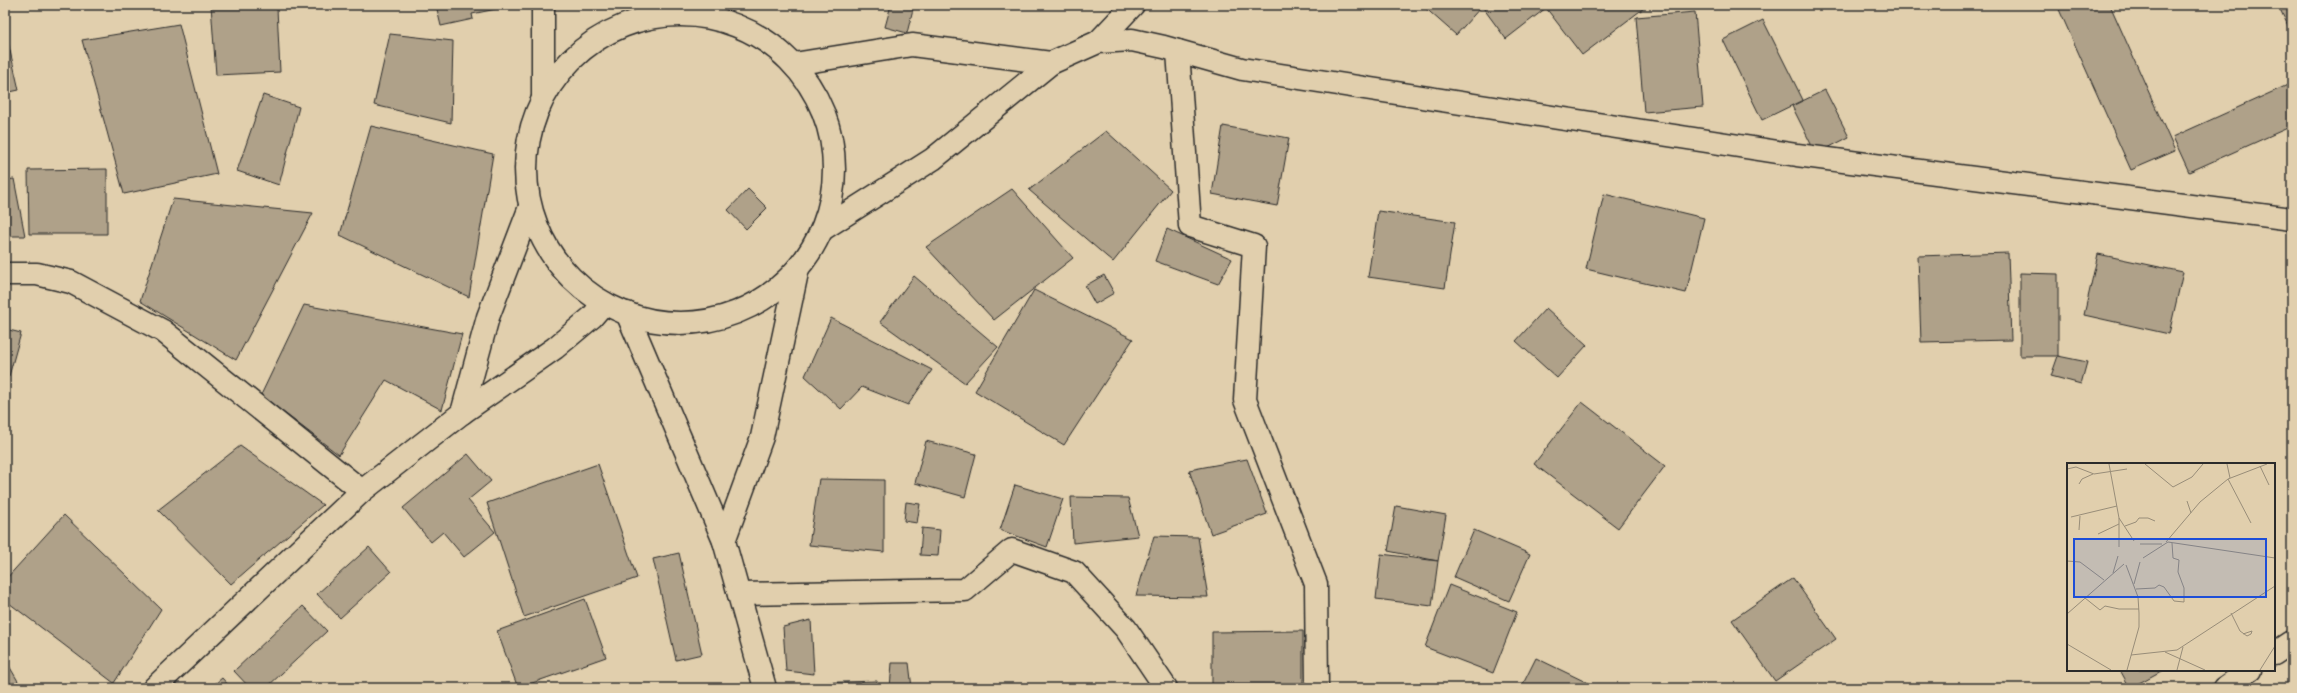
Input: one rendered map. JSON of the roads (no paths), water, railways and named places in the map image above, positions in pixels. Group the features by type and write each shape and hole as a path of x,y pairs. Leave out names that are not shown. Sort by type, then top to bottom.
{"street":[{"path":"543,5 543,96"},
{"path":"1098,42 1133,5"},
{"path":"716,13 772,45 794,64 812,88 825,114 832,142 835,171 831,201 822,229 798,268 776,289 749,306 720,318 689,322 658,321 627,313 604,303 579,285 557,262 541,236 530,207 525,170 530,132 543,96 575,56 618,28 669,15 716,13"},
{"path":"822,229 933,159 1051,63 1098,42 1132,40 1242,69 1798,155 2292,219"},
{"path":"794,64 912,45 1051,63"},
{"path":"1178,51 1190,226 1254,246 1245,400 1316,584 1317,688"},
{"path":"462,413 488,317 530,207"},
{"path":"724,541 762,437 798,268"},
{"path":"5,274 37,274 70,282 163,331 362,491"},
{"path":"154,688 362,491 462,413 556,348 592,317 604,303"},
{"path":"627,313 724,541 765,688"},
{"path":"739,594 965,590 1012,550 1074,572 1126,630 1166,688"},
{"path":"2275,653 2292,642"},
{"path":"2224,688 2249,671"}]}
